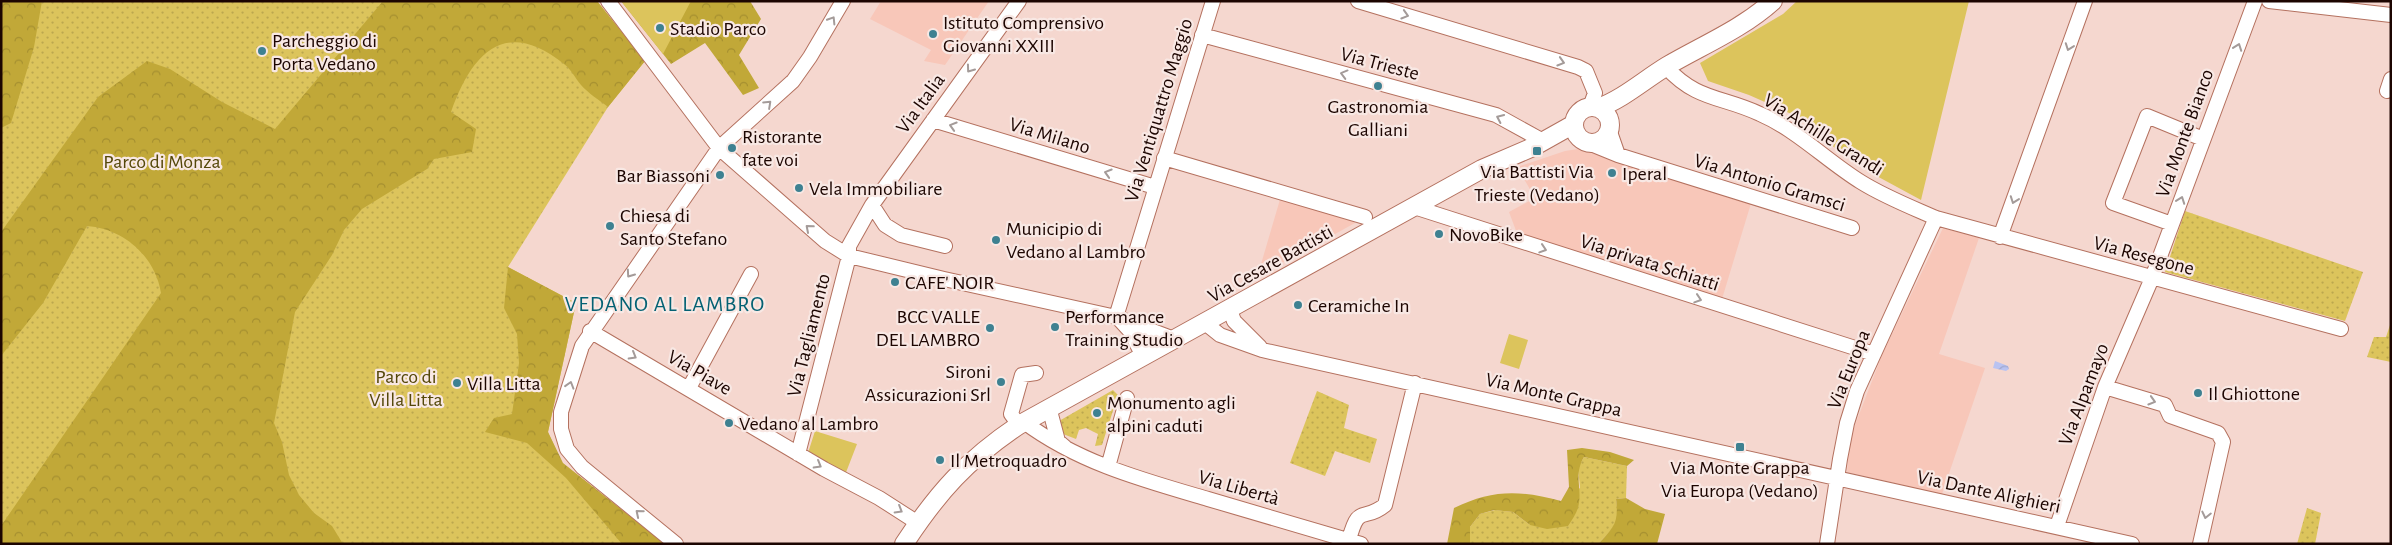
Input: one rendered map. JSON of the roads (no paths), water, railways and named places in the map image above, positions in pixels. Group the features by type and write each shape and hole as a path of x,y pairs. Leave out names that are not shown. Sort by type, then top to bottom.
{"main road":[{"name":"Via Cesare Battisti","path":"1581,135 1579,113 1603,110 1666,67 1730,32 1773,1"},
{"name":"Via Cesare Battisti","path":"904,544 918,523 959,472 987,446 1021,423 1230,310 1482,169 1538,144 1581,135 1602,141 1603,110"}],"street":[{"path":"608,1 719,148 825,241 849,256 1116,317 1174,339"},
{"path":"676,544 582,467 567,449 561,428 561,412 582,346 590,331 719,148 793,80 843,1"},
{"name":"Via Italia","path":"849,256 849,246 872,205 1019,1"},
{"name":"Via Ventiquattro Maggio","path":"1116,317 1213,1"},
{"path":"1358,1 1586,71 1603,110 1618,155"},
{"path":"2000,237 2085,1"},
{"name":"Via Monte Bianco","path":"2152,278 2255,1"},
{"path":"2269,1 2391,15"},
{"name":"Via Trieste","path":"1202,35 1496,116 1538,144"},
{"name":"Via Achille Grandi","path":"1666,67 1681,82 1707,97 1759,113 1861,182 1900,203 1936,218"},
{"path":"2172,224 2114,203 2146,116 2204,139"},
{"name":"Via Milano","path":"933,120 1155,187"},
{"name":"Via Antonio Gramsci","path":"1581,135 1618,155 1852,228"},
{"path":"1164,158 1365,217"},
{"path":"872,205 886,225 901,235 944,246"},
{"name":"Via privata Schiatti","path":"1414,207 1874,354"},
{"name":"Via Resegone","path":"1936,218 2341,329"},
{"name":"Via Europa","path":"1827,544 1847,423 1857,392 1936,218"},
{"name":"Via Tagliamento","path":"798,454 849,256"},
{"path":"689,388 751,274"},
{"name":"Via Alpamayo","path":"2057,526 2105,387 2152,278"},
{"path":"1230,310 1234,321 1262,350"},
{"path":"1116,317 1130,331 1143,356"},
{"name":"Via Monte Grappa","path":"1205,323 1220,335 1262,350 1837,478"},
{"name":"Via Piave","path":"590,331 798,454 880,498 918,523"},
{"path":"1021,423 1011,414 1014,397 1022,375 1036,373"},
{"path":"1355,542 1354,522 1362,514 1378,511 1385,505 1415,383"},
{"path":"2105,387 2165,405 2170,416 2218,433 2223,442 2200,544"},
{"path":"1108,467 1127,398"},
{"name":"Via Libertà","path":"1049,407 1058,441 1074,454"},
{"name":"Via Libertà","path":"1021,423 1074,454 1130,476 1355,542"},
{"name":"Via Dante Alighieri","path":"1837,478 2132,544"}],"water":[{"path":"1995,361 2008,366 2009,369 2006,371 1993,368"}],"place":[{"name":"Stadio Parco","path":"660,28"},
{"name":"Istituto Comprensivo Giovanni XXIII","path":"933,34"},
{"name":"Parcheggio di Porta Vedano","path":"262,51"},
{"name":"Gastronomia Galliani","path":"1378,86"},
{"name":"Ristorante fate voi","path":"732,148"},
{"name":"Via Battisti Via Trieste (Vedano)","path":"1537,151"},
{"name":"Iperal","path":"1612,173"},
{"name":"Bar Biassoni","path":"720,175"},
{"name":"Vela Immobiliare","path":"799,188"},
{"name":"Chiesa di Santo Stefano","path":"610,226"},
{"name":"NovoBike","path":"1439,234"},
{"name":"Municipio di Vedano al Lambro","path":"996,240"},
{"name":"CAFE' NOIR","path":"895,282"},
{"name":"Ceramiche In","path":"1298,305"},
{"name":"Performance Training Studio","path":"1055,327"},
{"name":"BCC VALLE DEL LAMBRO","path":"990,328"},
{"name":"Sironi Assicurazioni Srl","path":"1001,382"},
{"name":"Villa Litta","path":"457,383"},
{"name":"Il Ghiottone","path":"2198,393"},
{"name":"Monumento agli alpini caduti","path":"1097,413"},
{"name":"Vedano al Lambro","path":"729,423"},
{"name":"Via Monte Grappa Via Europa (Vedano)","path":"1740,447"},
{"name":"Il Metroquadro","path":"940,460"}],"district":[{"name":"VEDANO AL LAMBRO","path":"665,303"}],"park label":[{"name":"Parco di Monza","path":"162,161"},
{"name":"Parco di Villa Litta","path":"406,388"}]}
